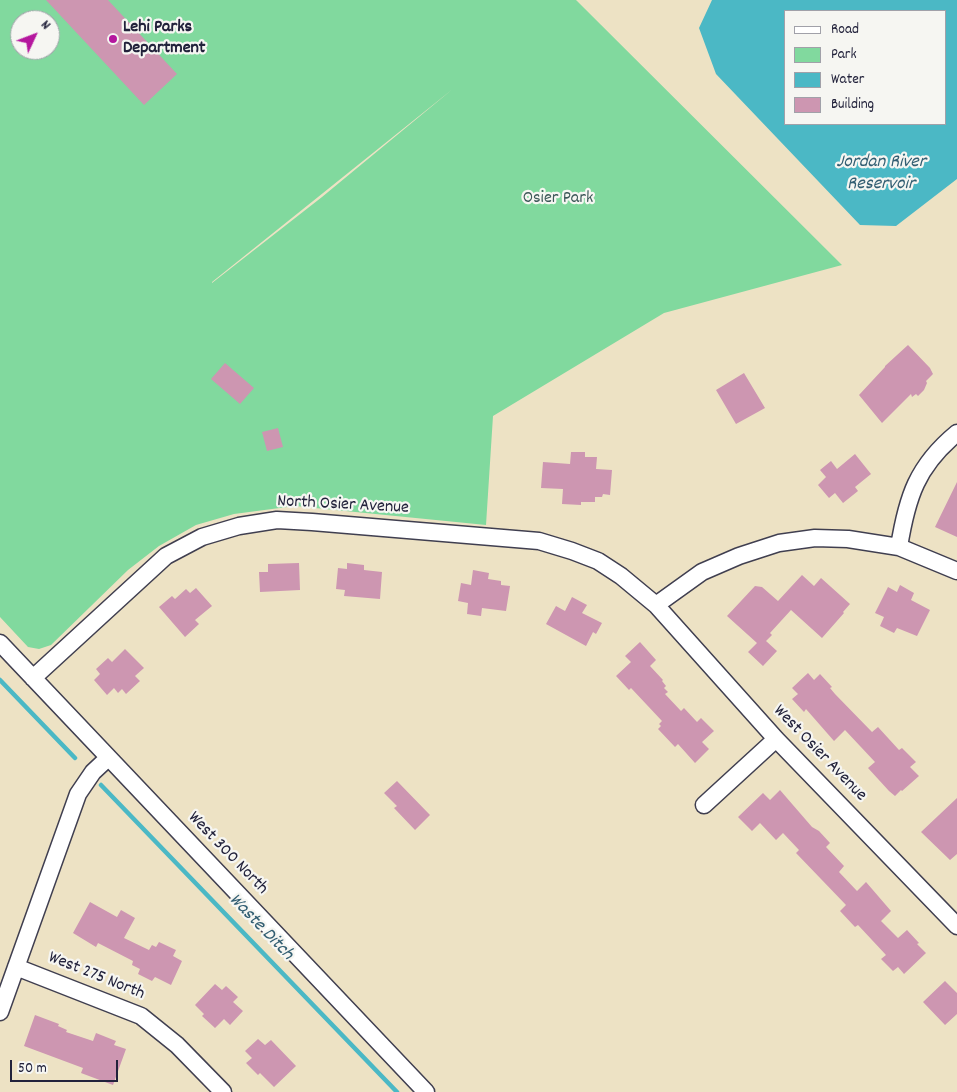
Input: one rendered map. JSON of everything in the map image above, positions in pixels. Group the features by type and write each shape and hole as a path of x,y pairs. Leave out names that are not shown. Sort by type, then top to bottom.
{"street":[{"path":"900,547 903,521 914,486 925,466 942,446 957,434"},
{"name":"North Osier Avenue","path":"33,678 166,556 202,537 239,526 276,520 539,541 572,550 598,561 621,576 656,605"},
{"path":"656,605 702,572 739,556 779,543 815,538 848,539 900,547 957,571"},
{"name":"West Osier Avenue","path":"656,605 776,739 957,926"},
{"name":"West 300 North","path":"0,643 426,1092"},
{"path":"704,805 776,739"},
{"path":"0,1012 78,794 93,772 108,758"},
{"name":"West 275 North","path":"16,967 141,1016 177,1045 223,1092"}],"green space":[{"name":"Osier Park","path":"0,0 576,0 842,265 664,313 493,416 486,525 295,506 234,514 196,525 159,546 128,570 51,645 39,649 28,647 0,617","holes":["454,88 322,197 212,283"]}],"water":[{"name":"Jordan River Reservoir","path":"712,0 957,0 957,179 896,226 860,225 716,74 699,28"}],"building":[{"name":"Lehi Parks Department","path":"46,0 108,0 177,74 144,105 60,15 60,10 55,10"},
{"path":"908,345 930,368 933,374 926,381 924,390 918,396 916,394 912,397 911,394 882,423 859,395 885,366"},
{"path":"225,363 254,388 240,404 211,379"},
{"path":"744,373 765,408 736,424 716,390"},
{"path":"278,428 283,447 267,451 262,432"},
{"path":"571,452 585,452 585,457 597,457 596,469 612,470 610,495 603,494 602,497 595,497 595,502 581,502 581,505 562,504 563,489 541,488 543,462 570,464"},
{"path":"855,454 871,474 855,487 858,491 843,503 835,493 829,498 818,485 826,477 820,470 831,461 837,469"},
{"path":"957,482 957,537 935,527"},
{"path":"299,563 300,590 260,592 259,572 268,572 268,564"},
{"path":"347,563 364,565 364,570 382,572 380,599 344,596 345,590 336,589 338,568 347,569"},
{"path":"473,570 489,573 488,579 501,581 501,585 510,586 506,611 482,608 481,616 467,614 468,603 458,601 461,583 471,585"},
{"path":"802,575 814,586 821,578 850,604 822,638 791,610 770,633 772,635 766,641 777,651 763,666 748,652 757,643 727,616 755,586 762,587 778,601"},
{"path":"900,585 914,593 911,600 930,610 917,636 897,628 894,633 880,626 884,617 875,613 888,587 897,592"},
{"path":"196,588 212,606 195,620 199,624 185,637 159,607 172,596 175,599 186,589 190,593"},
{"path":"572,597 587,605 582,613 602,623 596,634 593,632 586,646 546,624 556,606 565,611"},
{"path":"640,642 656,660 650,666 663,680 666,686 664,688 668,692 665,694 681,711 684,708 697,722 701,718 714,731 702,742 709,749 695,763 678,744 675,747 658,729 662,721 631,688 629,690 616,676 631,662 625,656"},
{"path":"125,649 144,668 135,676 140,681 126,694 122,689 118,693 114,688 107,695 94,680 100,674 96,669 108,658 112,662"},
{"path":"808,673 814,680 820,674 832,687 830,688 835,694 872,732 878,727 899,750 902,748 916,762 910,767 919,776 895,796 868,768 875,762 845,730 834,741 806,709 804,712 792,699 798,694 792,688"},
{"path":"397,781 430,815 415,830 394,808 397,806 384,793"},
{"path":"780,790 812,827 819,831 830,843 826,847 844,866 839,872 857,891 866,882 891,911 881,921 898,938 907,930 926,953 904,974 898,967 893,971 881,959 886,955 858,925 855,927 840,911 846,905 796,853 799,850 783,833 776,840 760,823 752,831 738,817 763,793 770,800"},
{"path":"957,798 957,854 950,860 921,832"},
{"path":"90,902 117,917 121,910 135,918 124,938 149,950 152,945 156,947 159,942 176,950 173,956 182,961 171,985 155,977 152,981 138,974 140,969 132,965 133,961 98,943 96,947 73,933"},
{"path":"945,981 957,993 957,1014 945,1025 923,1002"},
{"path":"215,984 222,990 226,986 238,997 233,1002 243,1011 230,1025 224,1019 215,1028 202,1016 204,1014 195,1005"},
{"path":"35,1015 59,1024 58,1026 67,1030 66,1032 93,1041 96,1033 116,1041 114,1045 126,1049 113,1085 81,1073 83,1068 24,1046"},
{"path":"258,1039 265,1045 271,1040 296,1066 274,1087 260,1073 258,1075 246,1063 252,1058 245,1051"}],"waterway":[{"name":"Waste Ditch","path":"0,680 75,758"},
{"name":"Waste Ditch","path":"101,785 397,1092"}],"place":[{"name":"Lehi Parks Department","path":"113,39"}]}
